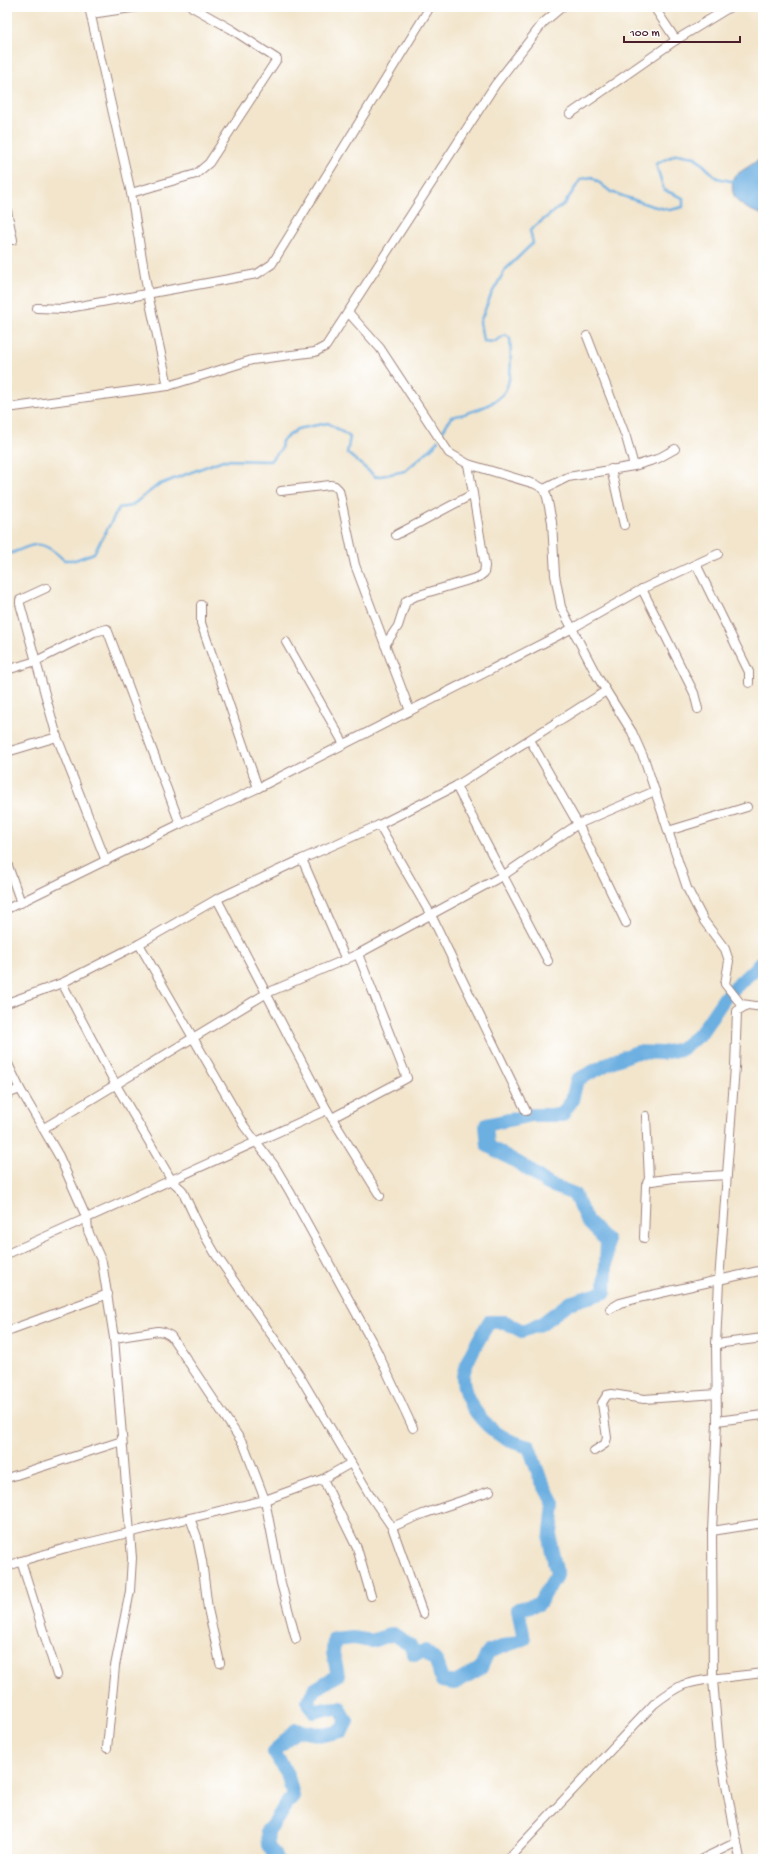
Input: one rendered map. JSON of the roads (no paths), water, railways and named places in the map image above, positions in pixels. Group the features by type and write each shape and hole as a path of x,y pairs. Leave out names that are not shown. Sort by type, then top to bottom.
{"street":[{"path":"138,7 90,11 131,193 148,294 168,386"},
{"path":"131,193 196,174 209,163 277,59 231,29 192,7"},
{"path":"7,408 168,386 252,360 314,352 326,346 495,85 543,23 562,7"},
{"path":"654,7 676,40"},
{"path":"570,114 676,40 730,7"},
{"path":"37,308 63,308 257,274 272,264 426,8"},
{"path":"7,211 13,240"},
{"path":"348,312 380,348 449,452 468,464 535,484 544,489 552,522 555,575 561,607 571,630 606,692 638,744 687,888 704,921 725,949 729,961 725,984 744,1004 763,1007"},
{"path":"587,336 626,437 634,466"},
{"path":"544,489 568,477 634,466 657,459 675,449"},
{"path":"385,645 398,626 406,601 416,596 479,577 484,573 485,566 468,464"},
{"path":"611,469 624,525"},
{"path":"281,491 330,485 335,486 339,490 356,565 410,711"},
{"path":"396,535 473,494"},
{"path":"7,909 22,903 180,824 258,788 571,630 642,589 718,554"},
{"path":"696,564 749,672 749,683"},
{"path":"46,588 20,600 20,604 57,737 106,861"},
{"path":"642,589 694,693 698,708"},
{"path":"200,605 201,623 258,788"},
{"path":"7,670 36,661 94,632 106,629 180,824"},
{"path":"286,642 344,744"},
{"path":"7,1003 62,983 139,944 217,899 302,859 379,826 456,786 606,692"},
{"path":"7,752 57,737"},
{"path":"530,740 578,824 626,923"},
{"path":"456,786 548,961"},
{"path":"44,1128 267,993 358,954 504,875 578,824 655,791"},
{"path":"668,831 747,808"},
{"path":"379,826 431,915 526,1111"},
{"path":"302,859 346,960"},
{"path":"7,863 22,903"},
{"path":"217,899 327,1110 380,1196"},
{"path":"139,944 244,1126 274,1165 290,1192 377,1351 413,1428"},
{"path":"332,1118 407,1078 358,954"},
{"path":"62,983 116,1085 172,1181 182,1190 198,1224 216,1255 298,1373 351,1463 392,1527 423,1614"},
{"path":"740,1859 719,1747 713,1680 712,1531 717,1421 716,1344 719,1281 735,1067 735,1029 737,1011 744,1004"},
{"path":"7,1062 20,1089 59,1156 87,1219 88,1231 102,1262 108,1294 114,1338 132,1558 130,1591 115,1666 107,1748"},
{"path":"7,1094 20,1089"},
{"path":"8,1253 172,1181 327,1110"},
{"path":"644,1238 646,1185 649,1180 646,1116"},
{"path":"649,1180 727,1175"},
{"path":"610,1309 620,1303 643,1297 763,1270"},
{"path":"7,1331 108,1294"},
{"path":"114,1338 158,1331 164,1332 171,1336 244,1445 265,1500 281,1583 296,1639"},
{"path":"716,1344 763,1338"},
{"path":"594,1451 605,1444 607,1438 602,1402 607,1395 612,1394 644,1399 717,1394"},
{"path":"717,1421 763,1415"},
{"path":"7,1478 122,1441"},
{"path":"7,1567 21,1561 265,1500 322,1479 351,1463"},
{"path":"322,1479 357,1548 371,1596"},
{"path":"392,1527 423,1514 490,1491"},
{"path":"190,1518 197,1537 202,1561 208,1609 220,1663"},
{"path":"712,1531 763,1523"},
{"path":"21,1561 57,1675"},
{"path":"508,1859 654,1704 669,1693 683,1685 763,1673"},
{"path":"702,1859 737,1842"}],"water":[{"path":"763,157 763,215 743,206 738,202 733,191 732,184 734,176"}],"waterway":[{"path":"440,436 451,417 471,412 485,406 497,399 506,390 510,376 510,338 505,335 494,342 483,341 480,322 491,295 505,270 533,243 530,230 565,203 581,179 592,177 611,192 652,206 670,210 683,207 683,198 664,190 656,164 677,154 695,157 717,178 735,182"},
{"path":"7,555 24,548 37,545 43,545 49,548 64,560 75,560 94,553 119,508 131,506 158,485 223,460 270,461 281,449 282,441 297,429 328,423 350,437 347,453 376,477 405,471 434,446 438,440"},
{"path":"277,1859 268,1845 267,1831 293,1796 288,1776 274,1752 296,1730 323,1735 342,1731 347,1721 340,1708 325,1709 314,1712 308,1701 314,1690 338,1675 333,1653 334,1640 353,1638 371,1641 393,1634 410,1645 414,1654 425,1651 436,1661 442,1681 455,1683 481,1668 488,1652 524,1639 518,1609 539,1604 557,1574 550,1543 554,1504 540,1478 529,1447 506,1439 482,1420 471,1404 464,1387 463,1378 466,1365 489,1322 505,1322 522,1331 541,1324 569,1303 605,1292 607,1241 587,1221 574,1194 548,1184 522,1165 488,1146 486,1125 531,1115 562,1115 572,1100 577,1080 611,1062 637,1052 662,1053 681,1049 700,1034 726,996 763,961"}]}
